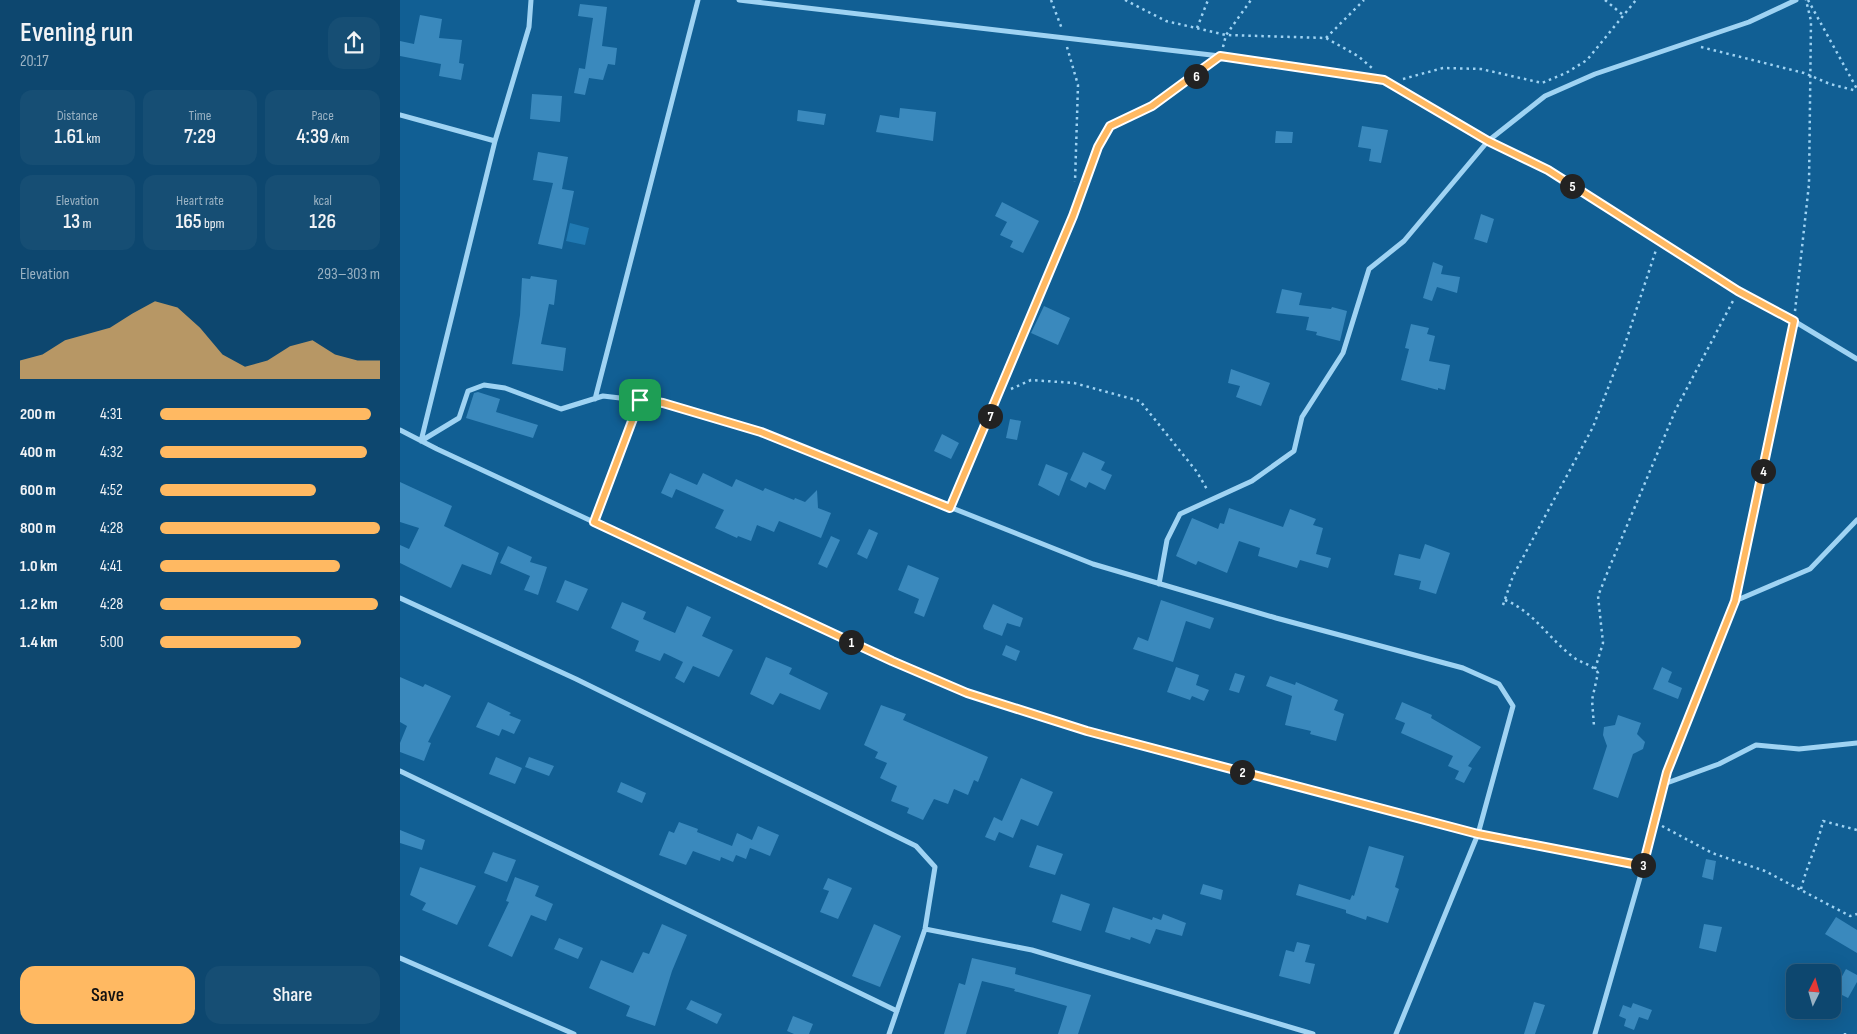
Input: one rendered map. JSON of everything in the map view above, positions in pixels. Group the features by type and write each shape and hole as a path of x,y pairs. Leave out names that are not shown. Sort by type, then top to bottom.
{"street":[{"path":"421,441 495,141 529,27 531,0"},
{"path":"595,399 698,0"},
{"path":"739,0 1220,56 1384,80 1488,141 1548,170 1738,291 1794,321 1857,359"},
{"path":"1159,584 1167,540 1180,514 1252,481 1294,451 1302,417 1344,353 1369,269 1404,241 1488,141 1545,96 1595,74 1749,22 1796,0"},
{"path":"950,508 1073,216 1098,147 1110,126 1152,106 1220,56"},
{"path":"400,115 495,141"},
{"path":"421,441 459,418 468,391 484,385 505,388 561,409 603,396 663,403 761,432 1093,564 1276,618 1464,668 1499,684 1513,706 1478,834 1396,1034"},
{"path":"594,522 640,400"},
{"path":"400,430 892,661 967,693 1087,731 1478,834 1643,866"},
{"path":"1595,1034 1643,866 1664,784 1735,601 1810,569 1857,520"},
{"path":"400,598 576,679 916,846 936,868 925,929 889,1034"},
{"path":"1664,784 1718,764 1756,745 1799,749 1857,743"},
{"path":"400,771 897,1011"},
{"path":"925,929 1032,950 1314,1034"},
{"path":"400,958 574,1034"}],"path":[{"path":"1051,0 1065,38 1078,85 1074,187"},
{"path":"1125,0 1166,21 1226,35 1326,38 1358,56 1384,80 1409,80 1443,68 1481,69 1542,83 1566,73 1587,60 1636,0"},
{"path":"1197,28 1208,0"},
{"path":"1220,56 1226,35 1251,0"},
{"path":"1326,38 1364,0"},
{"path":"1605,0 1623,16"},
{"path":"1735,601 1794,321 1809,184 1810,21 1807,0"},
{"path":"1807,0 1857,90"},
{"path":"1688,43 1857,90"},
{"path":"1503,605 1513,576 1593,427 1625,344 1659,241"},
{"path":"1595,668 1603,644 1598,596 1676,409 1738,291"},
{"path":"998,395 1031,380 1074,383 1140,401 1197,472 1213,500"},
{"path":"1505,600 1525,610 1576,659 1595,668 1598,673 1592,700 1594,726"},
{"path":"1801,889 1807,867 1818,845 1823,820 1857,830"},
{"path":"1654,822 1712,853 1765,871 1850,916 1857,914"}],"shaded area":[{"path":"570,223 589,228 585,245 566,241"}],"building":[{"path":"580,4 607,7 602,46 617,48 615,65 608,64 603,80 589,78 585,95 574,93 579,68 585,69 593,18 578,16"},
{"path":"420,15 442,19 439,38 462,40 459,63 464,64 461,80 439,76 441,64 400,56 400,41 414,44"},
{"path":"532,94 562,96 560,122 530,119"},
{"path":"900,108 936,112 933,141 876,132 880,115 899,118"},
{"path":"798,110 826,114 824,125 797,121"},
{"path":"1362,126 1388,130 1381,163 1369,161 1371,149 1358,147"},
{"path":"1276,131 1293,132 1292,143 1275,143"},
{"path":"538,152 568,157 562,189 574,191 562,249 538,244 553,183 533,180"},
{"path":"1002,202 1039,221 1023,253 1010,247 1013,241 1000,235 1007,222 995,216"},
{"path":"1481,214 1494,219 1487,243 1474,239"},
{"path":"1433,262 1443,266 1441,274 1460,277 1457,293 1437,287 1432,301 1423,298"},
{"path":"531,276 557,280 554,305 549,304 541,344 566,348 563,371 512,364 520,315 522,278 530,279"},
{"path":"1282,289 1302,293 1299,305 1331,309 1332,307 1347,311 1340,341 1316,335 1317,332 1306,330 1309,317 1276,313"},
{"path":"1044,306 1070,318 1058,345 1031,333"},
{"path":"1411,324 1429,328 1427,334 1435,336 1429,361 1450,365 1445,390 1438,388 1438,390 1401,380 1409,349 1405,348"},
{"path":"1231,369 1270,383 1261,406 1236,397 1240,386 1228,383"},
{"path":"478,392 500,399 496,412 538,425 533,438 466,418 474,393"},
{"path":"1010,419 1021,421 1017,440 1006,438"},
{"path":"942,434 959,443 951,459 934,451"},
{"path":"1083,452 1105,462 1101,470 1112,475 1105,490 1089,482 1086,488 1070,480"},
{"path":"1046,464 1068,473 1059,496 1038,485"},
{"path":"670,473 697,485 703,473 732,487 736,479 763,491 765,488 794,500 795,498 805,502 817,490 818,508 831,513 821,538 779,521 774,532 757,525 751,541 738,536 737,538 715,528 724,510 676,489 672,498 661,493"},
{"path":"400,482 452,506 444,526 499,553 491,575 462,564 451,588 400,563 400,545 409,549 419,528 400,522"},
{"path":"1229,508 1283,527 1290,509 1316,519 1313,525 1323,528 1316,554 1331,558 1328,568 1300,560 1297,568 1258,556 1260,548 1239,541 1227,573 1198,561 1196,565 1176,556 1192,518 1218,529 1220,523 1224,524"},
{"path":"869,529 878,533 867,559 857,554"},
{"path":"831,536 840,540 827,568 818,564"},
{"path":"1425,544 1450,553 1436,594 1419,589 1421,581 1394,575 1399,554 1420,559"},
{"path":"508,546 532,557 530,562 547,567 538,595 524,590 530,576 500,563"},
{"path":"908,565 939,578 924,617 914,613 919,599 898,590"},
{"path":"565,580 588,589 578,611 556,602"},
{"path":"1161,600 1214,618 1210,629 1186,621 1173,662 1133,649 1138,637 1148,641"},
{"path":"622,602 646,612 643,619 675,633 687,606 711,617 702,636 733,650 719,677 693,666 684,683 675,678 683,662 664,653 660,661 635,651 639,641 611,628"},
{"path":"993,604 1023,618 1020,627 1007,623 1002,636 984,629 983,626"},
{"path":"1006,645 1020,651 1016,661 1002,655"},
{"path":"766,657 792,668 789,674 828,693 820,710 780,693 773,705 750,694"},
{"path":"1176,667 1199,675 1196,685 1209,690 1204,701 1192,696 1190,700 1167,692"},
{"path":"1662,667 1672,672 1668,682 1682,688 1678,699 1653,689"},
{"path":"1235,673 1245,676 1239,693 1229,690"},
{"path":"1270,676 1295,685 1296,682 1338,700 1334,710 1344,714 1336,741 1310,734 1311,731 1285,725 1292,696 1266,686"},
{"path":"400,677 423,687 425,684 451,696 428,742 431,743 424,761 400,752 400,743 407,726 400,722"},
{"path":"488,702 521,720 514,734 502,729 499,736 476,727"},
{"path":"1402,702 1432,715 1431,718 1481,747 1468,766 1472,768 1464,783 1455,779 1459,771 1448,766 1453,756 1401,733 1405,723 1395,719"},
{"path":"881,705 906,714 903,720 988,757 978,782 974,780 968,795 954,789 948,804 934,799 923,820 907,813 909,808 891,801 897,786 880,778 887,763 875,758 878,752 864,745"},
{"path":"1618,715 1641,723 1637,734 1645,742 1643,749 1633,754 1618,798 1593,789 1607,746 1603,735 1604,727 1615,725"},
{"path":"496,757 522,768 515,784 489,774"},
{"path":"529,757 554,766 549,776 525,767"},
{"path":"1021,778 1053,792 1038,826 1021,819 1013,838 999,832 995,841 985,837 994,817 1002,821"},
{"path":"621,782 646,793 642,803 617,792"},
{"path":"679,822 698,829 697,832 732,846 737,833 752,840 758,826 779,835 770,856 750,848 746,859 736,855 733,862 721,857 720,861 693,851 686,865 659,855 669,831 674,833"},
{"path":"400,830 425,840 422,850 400,843"},
{"path":"1037,845 1063,854 1055,875 1029,867"},
{"path":"1369,846 1404,856 1395,887 1399,889 1388,923 1367,916 1366,920 1346,913 1346,910 1296,895 1299,884 1350,900 1352,895 1354,896"},
{"path":"493,852 516,860 507,882 484,873"},
{"path":"1706,859 1716,861 1713,880 1702,877"},
{"path":"420,867 476,886 457,925 422,910 426,903 410,895"},
{"path":"515,877 539,886 535,896 553,904 546,921 531,915 512,957 488,946 509,902 506,901"},
{"path":"828,878 852,888 838,919 820,912 829,891 823,889"},
{"path":"1203,884 1223,890 1221,900 1200,894"},
{"path":"1061,894 1090,904 1081,931 1052,922"},
{"path":"1113,907 1152,920 1153,917 1161,920 1163,914 1186,923 1182,936 1156,929 1150,944 1131,937 1130,940 1105,932"},
{"path":"1836,917 1857,930 1857,953 1825,934"},
{"path":"662,924 687,935 672,971 655,1026 626,1016 630,1006 589,988 601,960 633,973 643,952 649,954"},
{"path":"874,924 901,936 880,987 852,976"},
{"path":"1704,924 1722,927 1716,952 1699,948"},
{"path":"559,938 583,948 578,959 554,949"},
{"path":"1297,942 1310,945 1305,962 1315,964 1310,984 1279,976 1286,950 1294,952"},
{"path":"972,958 1016,968 1015,974 1091,995 1078,1034 1058,1034 1067,1006 1014,991 1015,989 982,981 966,1034 944,1034 959,983 965,985"},
{"path":"1846,969 1857,975 1857,982 1848,998 1841,994 1841,978"},
{"path":"691,1000 722,1014 717,1024 686,1009"},
{"path":"1534,1002 1545,1005 1535,1034 1524,1034"},
{"path":"1633,1003 1652,1010 1648,1020 1639,1017 1634,1030 1624,1026 1626,1019 1619,1016 1623,1005 1631,1008"},
{"path":"793,1016 813,1024 809,1034 794,1034 787,1031"}],"route":[{"path":"1220,56 1384,80 1488,141 1548,170 1738,291 1794,321 1735,601 1667,772 1643,866 1478,834 1087,731 967,693 892,661 594,522 640,400 663,403 761,432 950,508 1073,216 1098,147 1110,126 1152,106 1220,56"}]}
